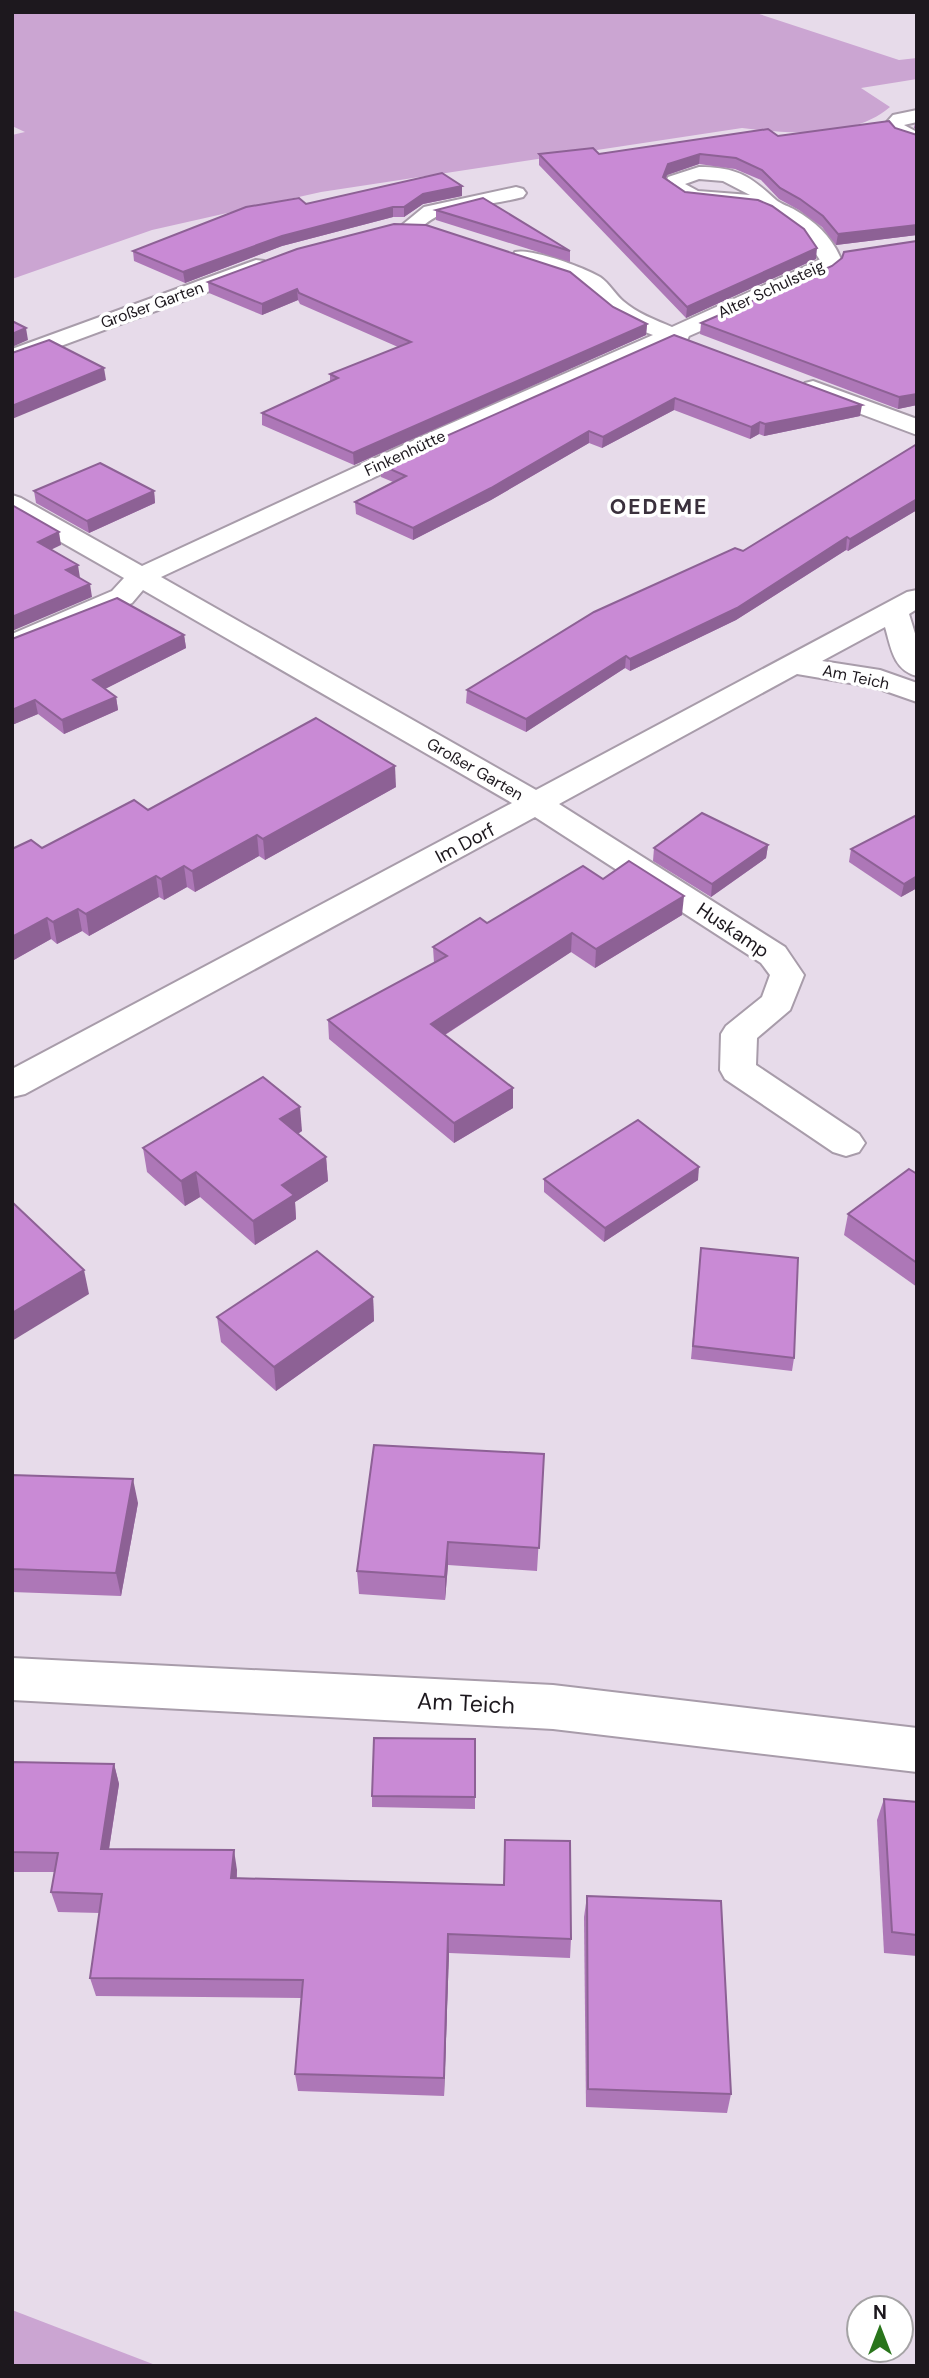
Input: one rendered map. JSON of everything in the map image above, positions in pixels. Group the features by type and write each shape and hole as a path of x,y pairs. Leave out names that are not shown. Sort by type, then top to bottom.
{"street":[{"path":"917,116 901,119 894,124 904,135 917,138"},
{"path":"441,231 403,226 432,211 516,193"},
{"name":"Alter Schulsteig","path":"672,334 822,269 837,254 806,227 769,205"},
{"path":"504,251 579,275 594,283 616,307 640,321 697,344"},
{"name":"Großer Garten","path":"12,357 277,258"},
{"name":"Finkenhütte","path":"12,644 122,597 140,577 447,434 672,334"},
{"path":"787,378 917,428"},
{"name":"Großer Garten","path":"12,503 537,804"},
{"name":"Im Dorf","path":"12,1085 905,605"},
{"name":"Am Teich","path":"905,605 908,658 917,667"},
{"name":"Am Teich","path":"794,665 880,679 917,693"},
{"name":"Huskamp","path":"537,804 773,955 787,975 778,1002 739,1034 738,1070 846,1143"},
{"name":"Am Teich","path":"12,1679 553,1707 917,1751"}],"shaded area":[{"path":"12,12 753,12 899,60 917,58 917,79 861,88 890,107 858,125 819,132 742,128 321,192 152,230 12,279 12,135 25,132 12,126"},
{"path":"12,2310 158,2366 12,2366"}],"building":[{"path":"889,121 895,128 917,135 917,225 838,234 823,216 780,188 762,170 736,158 700,154 668,164 663,177 685,192 758,200 772,206 804,229 817,248 687,307 539,154 593,148 599,154 768,129 778,136"},
{"path":"442,173 462,186 423,194 404,207 393,207 282,236 183,272 133,251 246,207 299,198 306,204"},
{"path":"483,198 570,251 436,210"},
{"path":"394,224 426,225 570,272 613,307 647,324 353,453 262,413 338,378 330,374 411,342 299,293 297,289 262,304 208,282 297,249"},
{"path":"917,241 917,394 899,397 701,323 832,266 842,258 844,252"},
{"path":"12,321 26,328 12,334"},
{"path":"674,335 862,405 765,424 760,422 751,427 675,398 603,437 589,431 491,488 413,528 355,502 406,476 381,465"},
{"path":"49,340 104,368 12,406 12,353"},
{"path":"917,444 917,499 850,539 847,537 737,608 630,659 626,656 526,719 467,690 594,612 735,548 743,551"},
{"path":"100,463 154,491 87,521 34,491"},
{"path":"12,505 59,532 38,542 78,565 66,570 90,584 12,617"},
{"path":"117,598 184,635 93,680 116,697 62,720 35,700 12,710 12,639"},
{"path":"316,718 395,766 263,839 257,835 192,871 184,866 161,879 156,876 86,914 78,909 53,922 47,918 12,937 12,849 31,840 42,848 134,800 148,810"},
{"path":"702,813 768,845 712,884 654,848"},
{"path":"917,815 917,876 904,884 851,849"},
{"path":"629,861 684,896 596,949 572,933 431,1024 513,1088 454,1123 328,1020 447,956 433,947 480,918 487,923 583,866 603,879"},
{"path":"263,1077 300,1107 280,1119 326,1157 282,1185 294,1195 253,1221 196,1172 181,1181 143,1148"},
{"path":"638,1120 699,1167 605,1228 544,1179"},
{"path":"909,1169 917,1174 917,1263 848,1214"},
{"path":"12,1202 84,1270 12,1313"},
{"path":"701,1248 798,1258 794,1358 693,1346"},
{"path":"317,1251 373,1297 274,1367 217,1317"},
{"path":"374,1445 544,1454 539,1548 448,1542 445,1577 357,1571"},
{"path":"12,1475 133,1479 116,1573 12,1569"},
{"path":"374,1738 475,1739 475,1797 372,1796"},
{"path":"12,1762 114,1764 101,1849 234,1850 231,1878 504,1885 505,1840 570,1841 571,1939 448,1934 444,2078 295,2074 303,1980 90,1978 102,1894 51,1892 58,1853 12,1852"},
{"path":"884,1799 917,1802 917,1935 892,1932"},
{"path":"587,1896 721,1901 731,2094 588,2089"}],"district":[{"name":"OEDEME","path":"659,507"}]}
